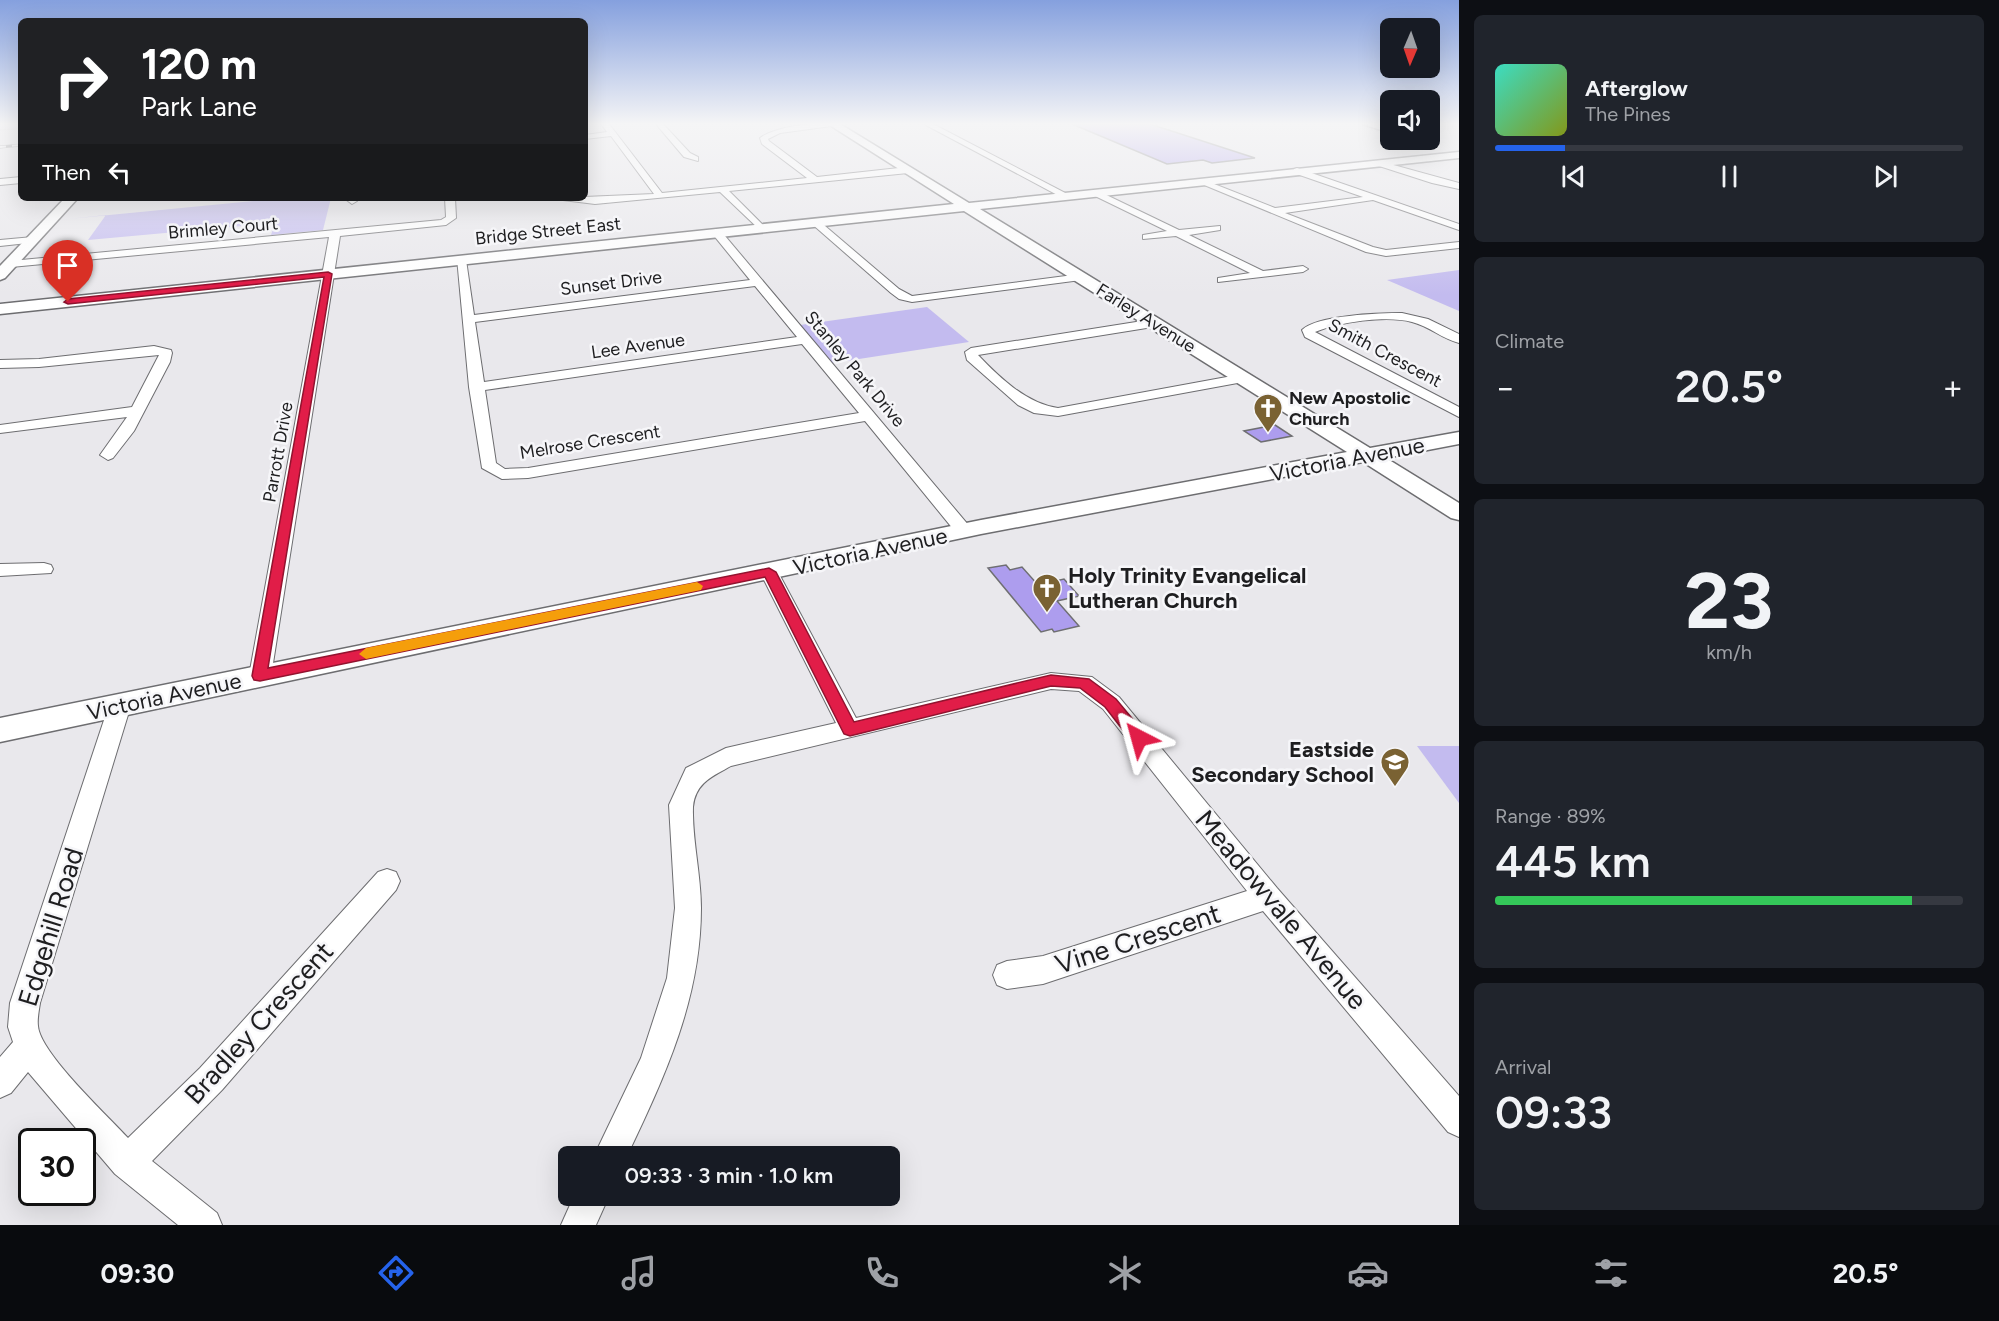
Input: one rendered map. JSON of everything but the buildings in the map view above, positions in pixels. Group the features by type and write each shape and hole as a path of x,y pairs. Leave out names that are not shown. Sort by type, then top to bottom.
{"street":[{"path":"649,181 660,196"},
{"path":"588,200 660,196 802,181"},
{"name":"Farley Avenue","path":"927,181 1459,513"},
{"path":"1038,181 1066,196"},
{"name":"Bridge Street East","path":"0,309 1208,181"},
{"path":"1326,181 1459,227"},
{"path":"1434,181 1441,187 1459,192"},
{"path":"1435,181 1459,186"},
{"path":"1201,182 1378,252 1459,245"},
{"path":"722,189 760,227"},
{"path":"1096,193 1259,273"},
{"path":"1273,211 1375,198"},
{"path":"5,270 69,201"},
{"name":"Brimley Court","path":"5,270 450,221 450,201"},
{"path":"815,222 895,291 903,297 912,299 1081,277"},
{"path":"1147,237 1217,228"},
{"name":"Stanley Park Drive","path":"716,232 964,531"},
{"name":"Parrott Drive","path":"260,676 335,234"},
{"path":"0,243 33,240"},
{"name":"Melrose Crescent","path":"461,260 488,465 502,474 528,473 869,416"},
{"path":"1222,280 1259,273 1303,269"},
{"name":"Sunset Drive","path":"468,319 758,282"},
{"name":"Smith Crescent","path":"1459,339 1424,323 1397,316 1356,320 1308,330 1309,334 1459,413"},
{"path":"1155,323 971,352 972,357 1023,402 1039,410 1058,412 1243,378"},
{"name":"Lee Avenue","path":"476,387 805,340"},
{"path":"0,364 39,363 154,350 166,353 138,411 123,437 108,455"},
{"path":"0,429 138,411"},
{"name":"Victoria Avenue","path":"0,730 964,531 1459,438"},
{"path":"0,570 44,569"},
{"path":"769,572 850,729"},
{"name":"Meadowvale Avenue","path":"615,1146 655,1063 681,978 688,908 681,805 694,775 726,758 1051,681 1084,683 1110,703 1268,897 1459,1121"},
{"name":"Edgehill Road","path":"120,705 25,1003 22,1027 29,1047 42,1067 127,1162 205,1225"},
{"name":"Bradley Crescent","path":"127,1162 211,1079 387,880"},
{"name":"Vine Crescent","path":"1007,975 1043,970 1268,897"},
{"path":"0,1082 29,1047"},
{"path":"578,1225 587,1206"}],"shaded area":[{"path":"252,201 330,201 323,230 271,235 275,223 88,240 106,215"},
{"path":"1459,270 1459,311 1387,280"},
{"path":"927,307 969,342 833,363 800,325"},
{"path":"1417,746 1459,746 1459,803"}],"slow traffic":[{"path":"366,654 697,586"}],"place":[{"name":"New Apostolic Church","path":"1268,434"},
{"name":"Holy Trinity Evangelical Lutheran Church","path":"1047,614"},
{"name":"Eastside Secondary School","path":"1395,788"}],"route":[{"path":"68,302 328,274 260,676 769,572 850,729 1051,681 1084,683 1110,703 1139,738"}]}
